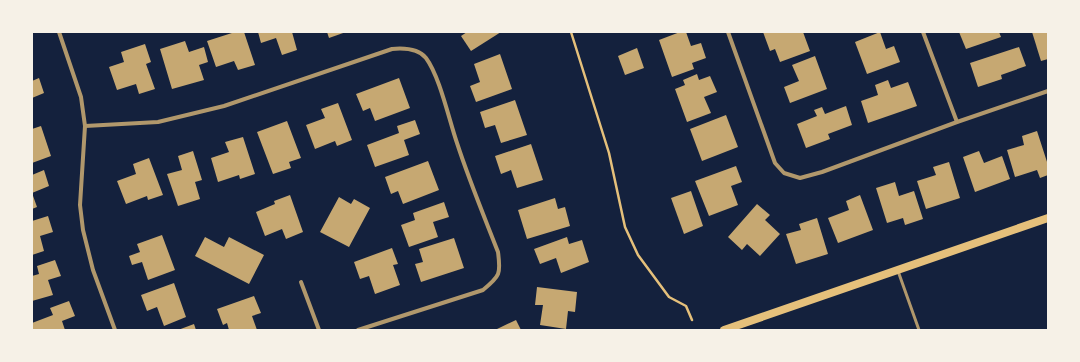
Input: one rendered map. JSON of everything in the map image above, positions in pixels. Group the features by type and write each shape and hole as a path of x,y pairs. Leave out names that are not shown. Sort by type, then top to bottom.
{"main road":[{"path":"724,330 1048,218"}],"street":[{"path":"59,32 81,97 85,126 80,204 83,230 92,270 115,330"},
{"path":"728,32 775,163 784,173 800,178 822,172 1048,91"},
{"path":"923,32 958,122"},
{"path":"85,126 158,122 224,106 392,49 406,49 420,53 425,58 436,78 457,145 498,252 500,264 499,274 495,280 483,290 358,330"},
{"path":"301,282 319,330"}],"lane":[{"path":"898,270 919,330"}],"path":[{"path":"571,32 609,152 625,227 638,256 669,297 686,306 692,320"}],"building":[{"path":"235,32 244,32 255,65 238,70 234,61 216,67 207,41"},
{"path":"258,32 292,32 297,50 282,55 276,38 261,43"},
{"path":"327,32 346,32 329,38"},
{"path":"467,32 501,32 471,51 461,36"},
{"path":"680,32 686,32 691,46 701,43 706,58 692,63 694,69 672,77 659,40"},
{"path":"763,32 803,32 810,51 780,62 775,49 770,51"},
{"path":"880,32 886,49 894,46 900,62 867,74 855,42"},
{"path":"959,32 999,32 1001,37 966,49"},
{"path":"1032,32 1048,32 1048,59 1041,61"},
{"path":"185,41 189,52 204,47 208,62 199,65 204,80 172,89 160,49"},
{"path":"145,44 151,62 146,64 155,89 139,94 136,84 117,90 109,67 124,62 121,52"},
{"path":"1019,47 1026,66 1001,75 1002,79 978,87 970,63"},
{"path":"637,48 644,68 625,75 618,56"},
{"path":"500,54 512,89 476,102 470,86 480,82 474,64"},
{"path":"815,56 827,89 790,103 784,87 799,81 792,65"},
{"path":"697,74 699,80 710,76 717,92 704,97 711,113 687,122 675,89 685,85 683,80"},
{"path":"39,78 44,93 32,98 32,81"},
{"path":"399,78 410,108 375,121 370,108 363,111 356,94"},
{"path":"888,80 891,88 908,82 917,106 868,123 861,101 878,95 875,85"},
{"path":"515,100 527,135 501,143 495,125 485,128 480,112"},
{"path":"338,103 352,140 337,146 335,141 315,149 306,125 325,118 321,109"},
{"path":"846,106 852,125 828,134 830,139 806,148 797,124 817,116 814,110 822,107 825,114"},
{"path":"726,115 738,147 702,161 690,129"},
{"path":"415,120 420,134 404,140 409,155 375,167 367,145 399,133 397,126"},
{"path":"287,121 301,158 289,162 291,168 273,174 257,132"},
{"path":"41,126 51,156 32,163 32,129"},
{"path":"1037,131 1048,165 1048,175 1040,178 1037,170 1015,177 1007,150 1024,145 1022,136"},
{"path":"243,137 255,174 240,179 239,175 218,182 211,158 229,152 225,142"},
{"path":"531,144 543,180 517,188 511,170 501,174 495,156"},
{"path":"193,151 202,180 195,182 200,199 178,206 167,174 182,170 178,156"},
{"path":"979,151 984,163 1002,156 1010,179 975,192 963,157"},
{"path":"149,158 163,195 148,200 147,196 126,204 117,181 136,174 133,164"},
{"path":"428,161 439,190 403,204 398,191 391,194 385,177"},
{"path":"949,162 960,198 926,209 917,181 936,175 933,167"},
{"path":"736,166 742,182 731,186 738,205 709,216 695,181"},
{"path":"44,170 49,186 32,193 32,175"},
{"path":"895,182 899,196 914,191 923,219 905,225 903,218 887,223 876,188"},
{"path":"691,191 703,226 684,234 671,198"},
{"path":"32,193 37,207 32,209"},
{"path":"290,195 303,232 286,239 282,229 265,236 256,212 275,204 274,201"},
{"path":"860,195 873,230 838,243 828,218 849,210 846,201"},
{"path":"339,197 351,204 354,199 370,208 349,247 320,232"},
{"path":"555,198 558,209 565,207 570,226 527,239 518,210"},
{"path":"444,202 449,217 433,222 438,237 409,247 401,225 415,220 413,213"},
{"path":"757,204 770,215 765,220 780,234 760,256 747,244 742,250 728,237"},
{"path":"48,216 53,232 40,236 44,251 32,255 32,221"},
{"path":"817,218 828,254 796,264 786,234 801,230 799,224"},
{"path":"162,235 175,270 148,280 142,262 132,265 129,256 140,252 137,244"},
{"path":"205,237 224,247 229,237 264,255 249,284 195,256"},
{"path":"567,237 569,244 582,240 589,262 561,273 556,258 540,264 534,249"},
{"path":"454,238 464,268 421,282 415,264 423,262 419,249"},
{"path":"392,248 398,264 393,265 400,285 375,294 369,276 360,279 354,262"},
{"path":"55,260 61,276 48,280 53,295 32,301 32,276 39,274 37,266"},
{"path":"174,283 186,317 164,326 157,307 147,311 141,295"},
{"path":"537,287 577,292 575,312 568,311 566,329 540,325 543,305 535,305"},
{"path":"254,296 261,313 252,316 257,330 229,330 227,323 223,325 217,309"},
{"path":"69,301 75,316 62,321 65,330 32,330 32,323 53,315 50,308"},
{"path":"516,320 521,330 497,329"},
{"path":"194,324 196,330 178,330"}]}
